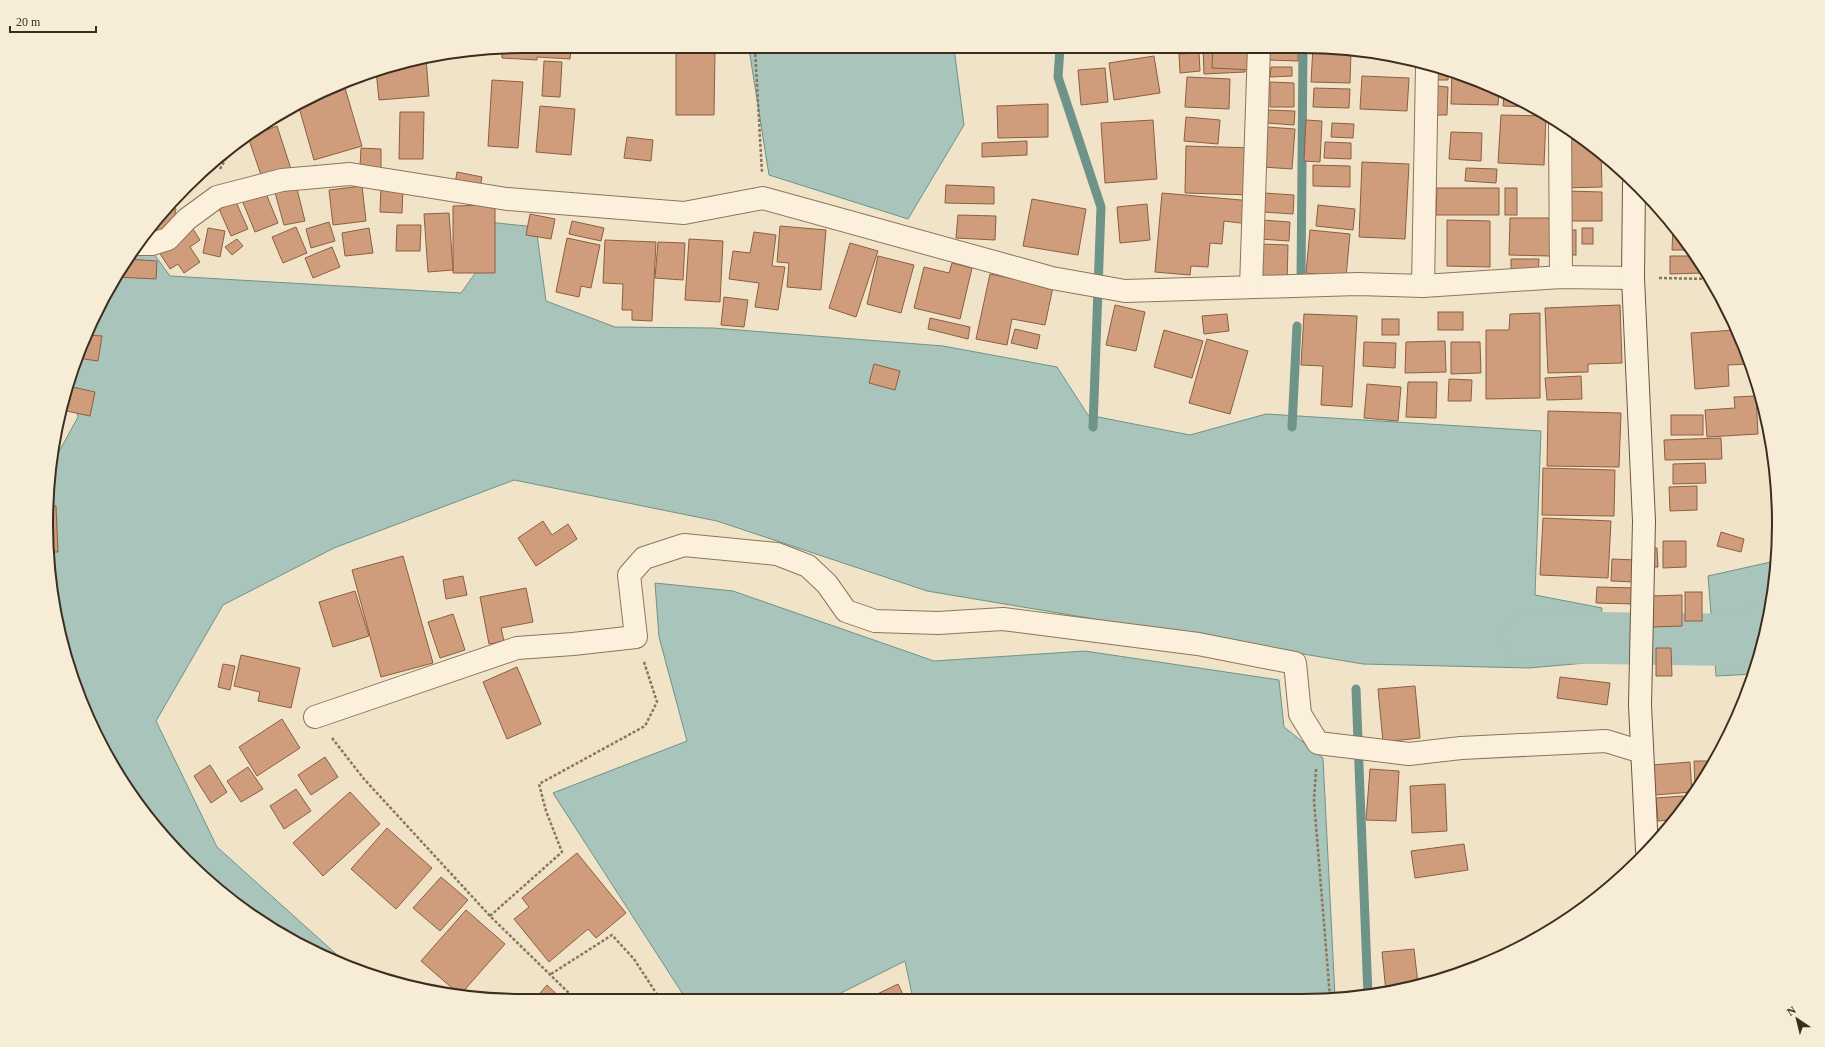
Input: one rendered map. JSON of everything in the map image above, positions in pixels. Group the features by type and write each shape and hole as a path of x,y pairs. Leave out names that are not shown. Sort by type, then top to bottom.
{"street":[{"path":"1251,287 1260,53"},
{"path":"1423,286 1427,70"},
{"path":"1560,130 1561,277"},
{"path":"145,244 152,244 168,239 187,219 217,196 282,180 350,174 507,199 684,213 763,198 1052,278 1124,291 1358,284 1423,286 1561,277 1633,278"},
{"path":"1634,191 1633,278 1644,521 1640,705 1647,843"},
{"path":"315,718 517,648 573,644 636,636 629,575 644,558 684,545 777,554 808,566 827,584 846,611 875,621 938,623 1003,619 1198,644 1295,663 1300,714 1318,743 1409,754 1461,748 1606,741 1642,752"}],"path":[{"path":"755,53 763,198"},
{"path":"1633,278 1703,279"},
{"path":"490,916 562,852 546,811 539,784 646,726 657,702 636,636"},
{"path":"315,718 364,779 490,916 570,994"},
{"path":"1318,743 1314,801 1330,993"},
{"path":"551,974 612,935 634,959 657,994"}],"water":[{"path":"750,53 955,53 964,125 908,219 769,175"},
{"path":"487,222 536,227 546,301 615,327 713,328 943,346 1057,367 1088,415 1190,435 1266,414 1541,431 1535,595 1602,608 1597,662 1529,668 1363,664 927,591 717,521 514,480 334,548 223,605 156,721 217,847 338,956 288,931 262,915 213,877 170,834 150,810 116,759 89,704 78,675 62,615 57,585 53,524 54,493 59,452 78,417 72,391 89,343 116,288 141,250 151,250 170,276 461,293 479,268"},
{"path":"1770,562 1763,615 1747,674 1716,676 1708,576"},
{"path":"655,583 733,591 934,661 1085,651 1279,680 1284,727 1323,758 1335,993 912,994 905,961 839,994 683,994 553,793 687,741 659,637"}],"building":[{"path":"571,53 570,59 537,57 537,60 502,58 502,54"},
{"path":"676,53 715,53 714,115 676,115"},
{"path":"1199,53 1200,71 1180,73 1179,54"},
{"path":"1203,53 1244,53 1245,72 1204,74"},
{"path":"1213,53 1256,53 1255,70 1212,68"},
{"path":"1269,53 1298,53 1298,61 1269,60"},
{"path":"1313,53 1351,56 1350,83 1311,82"},
{"path":"1154,56 1160,93 1114,100 1109,63"},
{"path":"544,61 562,62 560,97 542,96"},
{"path":"426,63 429,96 379,100 377,77"},
{"path":"1271,67 1292,67 1292,76 1270,77"},
{"path":"1105,68 1108,102 1081,105 1078,70"},
{"path":"1436,73 1448,76 1448,80 1435,80"},
{"path":"1362,76 1409,78 1407,111 1360,109"},
{"path":"1187,77 1230,79 1229,109 1185,107"},
{"path":"1452,78 1499,97 1498,105 1451,104"},
{"path":"492,80 523,82 518,148 488,146"},
{"path":"1270,82 1294,83 1294,107 1270,107"},
{"path":"1436,86 1448,87 1447,115 1435,115"},
{"path":"345,88 362,146 314,160 300,110"},
{"path":"1314,88 1350,89 1349,108 1313,107"},
{"path":"1504,99 1519,107 1503,106"},
{"path":"1048,104 1048,137 998,138 997,106"},
{"path":"540,106 575,109 571,155 536,152"},
{"path":"1268,110 1295,111 1294,125 1267,123"},
{"path":"400,112 424,112 423,159 399,159"},
{"path":"1501,115 1537,116 1546,121 1544,165 1498,163"},
{"path":"1186,117 1220,120 1218,144 1184,141"},
{"path":"1153,120 1157,179 1105,183 1101,123"},
{"path":"1306,120 1322,121 1320,162 1304,161"},
{"path":"1332,123 1354,124 1353,138 1331,137"},
{"path":"277,126 291,169 262,178 249,141 263,131"},
{"path":"1266,127 1295,129 1292,169 1263,167"},
{"path":"1451,132 1482,133 1481,161 1449,159"},
{"path":"627,137 653,140 651,161 624,158"},
{"path":"1571,137 1601,161 1602,187 1563,188 1562,138"},
{"path":"1027,141 1027,155 982,157 982,143"},
{"path":"1325,142 1351,143 1351,159 1324,158"},
{"path":"1186,146 1254,148 1252,195 1185,193"},
{"path":"361,148 381,149 381,168 360,167"},
{"path":"1362,162 1409,164 1405,239 1359,237"},
{"path":"1313,165 1350,166 1350,187 1313,186"},
{"path":"1466,168 1497,169 1496,183 1465,181"},
{"path":"457,172 482,177 480,188 455,184"},
{"path":"296,185 305,221 284,225 274,189"},
{"path":"946,185 994,187 994,204 945,203"},
{"path":"362,186 366,221 333,225 329,190"},
{"path":"381,187 403,189 402,213 380,212"},
{"path":"1437,188 1499,188 1499,215 1436,215"},
{"path":"1505,188 1517,188 1517,215 1505,215"},
{"path":"265,191 278,223 255,232 242,200"},
{"path":"1566,191 1602,192 1602,221 1566,221"},
{"path":"1162,193 1252,201 1249,224 1224,221 1222,244 1210,243 1208,267 1191,266 1190,275 1155,272"},
{"path":"1264,193 1294,195 1293,214 1263,212"},
{"path":"1032,199 1086,209 1078,255 1023,246"},
{"path":"236,202 248,229 231,236 219,209"},
{"path":"1147,204 1150,240 1120,243 1117,207"},
{"path":"495,205 495,273 453,273 453,206"},
{"path":"1318,205 1355,209 1353,230 1316,226"},
{"path":"174,209 176,209 171,235 154,232"},
{"path":"449,213 453,270 428,272 424,214"},
{"path":"530,214 555,219 551,239 526,235"},
{"path":"958,215 996,216 995,240 956,238"},
{"path":"1510,218 1550,218 1550,256 1509,255"},
{"path":"1261,220 1290,222 1289,241 1260,239"},
{"path":"1447,220 1490,221 1490,267 1447,266"},
{"path":"572,221 604,228 601,241 569,234"},
{"path":"329,222 335,241 311,248 306,229"},
{"path":"397,225 421,225 420,251 396,251"},
{"path":"191,226 200,240 190,247 200,262 184,273 178,264 170,269 157,249"},
{"path":"780,226 826,230 821,290 787,287 789,263 777,262"},
{"path":"296,227 307,253 283,263 272,237"},
{"path":"208,228 225,231 220,257 203,253"},
{"path":"369,228 373,253 345,256 342,233"},
{"path":"1582,228 1593,228 1593,244 1582,244"},
{"path":"1310,230 1350,234 1346,277 1306,273"},
{"path":"1565,230 1576,230 1576,255 1565,255"},
{"path":"754,232 776,235 772,266 785,267 778,310 755,307 759,283 729,279 733,251 750,253"},
{"path":"1673,234 1684,250 1672,250"},
{"path":"567,238 600,245 591,288 581,286 579,297 556,292"},
{"path":"237,239 243,246 232,255 225,247"},
{"path":"689,239 723,241 720,302 685,300"},
{"path":"605,240 656,242 652,321 632,320 632,310 622,310 623,284 603,283"},
{"path":"658,242 685,243 683,280 655,278"},
{"path":"850,243 878,251 856,317 829,308"},
{"path":"1260,244 1288,245 1287,283 1259,282"},
{"path":"332,247 340,267 313,278 305,258"},
{"path":"878,256 914,265 901,313 867,304"},
{"path":"1670,256 1689,256 1700,273 1670,274"},
{"path":"1511,259 1539,259 1538,275 1511,275"},
{"path":"134,260 157,261 156,279 123,277"},
{"path":"952,263 972,268 960,319 914,308 924,267 949,273"},
{"path":"990,274 1053,287 1045,325 1012,319 1007,345 976,339"},
{"path":"724,297 748,300 744,327 721,325"},
{"path":"1115,305 1145,312 1136,351 1106,345"},
{"path":"1620,305 1622,363 1588,364 1588,372 1548,373 1545,308"},
{"path":"1438,312 1463,312 1463,330 1438,330"},
{"path":"1540,313 1540,398 1486,399 1486,330 1509,330 1510,314"},
{"path":"1227,314 1229,331 1204,334 1202,316"},
{"path":"1304,314 1357,316 1352,407 1321,405 1323,366 1301,365"},
{"path":"930,318 970,327 968,339 928,329"},
{"path":"1382,319 1399,319 1399,335 1382,335"},
{"path":"1015,329 1040,335 1037,349 1011,343"},
{"path":"1164,330 1203,341 1192,378 1154,367"},
{"path":"1730,330 1744,364 1728,365 1729,386 1695,389 1691,333"},
{"path":"93,335 102,336 98,361 83,359"},
{"path":"1207,339 1248,351 1230,414 1189,403"},
{"path":"1445,341 1446,372 1405,373 1406,342"},
{"path":"1364,342 1396,343 1395,368 1363,366"},
{"path":"1451,342 1480,342 1481,373 1451,374"},
{"path":"874,364 900,371 895,390 869,383"},
{"path":"1581,376 1582,399 1547,400 1545,378"},
{"path":"1449,379 1472,380 1471,401 1448,401"},
{"path":"1408,382 1437,382 1436,418 1406,417"},
{"path":"1367,384 1401,387 1398,421 1364,418"},
{"path":"73,387 95,392 90,416 67,411"},
{"path":"1754,396 1756,404 1758,434 1707,437 1705,410 1735,408 1734,397"},
{"path":"1548,411 1621,413 1619,467 1547,466"},
{"path":"1671,415 1703,415 1703,435 1671,435"},
{"path":"1721,438 1722,459 1665,460 1664,440"},
{"path":"1705,463 1706,483 1673,484 1673,464"},
{"path":"1543,468 1615,470 1614,516 1542,515"},
{"path":"1697,486 1697,510 1670,511 1669,487"},
{"path":"54,506 56,506 58,552 54,552"},
{"path":"1543,518 1611,521 1608,578 1540,575"},
{"path":"543,521 552,535 568,524 577,539 536,566 518,538"},
{"path":"1721,532 1744,539 1741,552 1717,546"},
{"path":"1663,541 1686,541 1686,567 1663,568"},
{"path":"1648,548 1657,548 1658,567 1649,567"},
{"path":"403,556 433,663 381,677 352,570"},
{"path":"1612,559 1636,560 1635,582 1611,581"},
{"path":"463,576 467,595 446,599 443,580"},
{"path":"1597,587 1636,588 1635,604 1596,603"},
{"path":"526,588 533,622 501,628 504,641 489,644 480,597"},
{"path":"355,591 369,636 333,647 319,602"},
{"path":"1685,592 1702,592 1702,621 1685,621"},
{"path":"1682,595 1682,626 1652,627 1651,596"},
{"path":"453,614 465,650 440,658 428,622"},
{"path":"1656,648 1671,648 1672,676 1656,676"},
{"path":"241,655 300,668 291,708 258,701 260,692 234,686"},
{"path":"223,664 235,666 230,690 218,687"},
{"path":"517,667 541,724 507,739 483,682"},
{"path":"1560,677 1610,683 1607,705 1557,698"},
{"path":"1415,686 1420,738 1383,742 1378,689"},
{"path":"282,719 300,748 257,776 239,747"},
{"path":"325,757 338,777 311,795 298,775"},
{"path":"1694,761 1707,761 1707,762 1695,782"},
{"path":"1690,762 1692,787 1688,792 1654,795 1652,765"},
{"path":"210,765 227,792 211,803 194,776"},
{"path":"248,767 263,789 241,802 227,781"},
{"path":"1370,769 1399,771 1396,821 1366,820"},
{"path":"1445,784 1447,831 1412,833 1410,786"},
{"path":"296,789 311,811 284,829 270,806"},
{"path":"350,792 380,824 323,876 293,843"},
{"path":"1683,796 1683,798 1666,820 1658,821 1656,798"},
{"path":"387,828 432,868 396,909 351,869"},
{"path":"1464,844 1468,870 1415,878 1411,851"},
{"path":"577,853 626,913 596,938 588,929 549,962 514,919 529,907 522,898"},
{"path":"441,877 468,900 440,931 413,908"},
{"path":"466,910 505,944 464,990 452,988 421,961"},
{"path":"1414,949 1417,979 1385,986 1382,952"},
{"path":"898,984 903,994 877,994"},
{"path":"547,985 557,994 539,994"}],"waterway":[{"path":"1060,53 1058,77 1101,207 1093,427"},
{"path":"1301,282 1303,53"},
{"path":"1292,427 1297,326"},
{"path":"1528,637 1738,640 1759,631"},
{"path":"1356,689 1368,989"}]}
